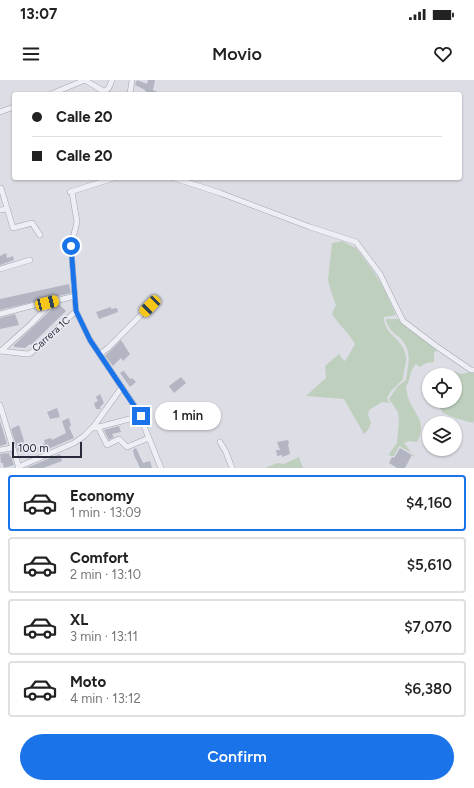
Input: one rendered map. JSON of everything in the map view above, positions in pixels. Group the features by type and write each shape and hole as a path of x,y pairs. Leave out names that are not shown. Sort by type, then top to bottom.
{"street":[{"path":"56,92 85,80 103,91 106,91 112,80"},
{"path":"130,92 132,80"},
{"path":"0,112 12,108"},
{"path":"108,180 71,192 77,222 71,246 76,311 90,340 141,416 161,468"},
{"path":"180,180 356,242 380,274 403,322 471,370 474,370"},
{"path":"0,188 13,228 32,223 40,235"},
{"path":"0,210 6,209"},
{"path":"0,269 30,260"},
{"path":"0,314 74,296"},
{"path":"0,351 31,324 48,306 47,303"},
{"path":"100,354 108,348 150,306"},
{"name":"Carrera 1C","path":"0,351 27,354 31,353 76,311"},
{"path":"0,407 19,467 74,443 95,428 122,387"},
{"path":"95,428 141,416"},
{"path":"95,428 107,445 119,439 127,447 149,438"},
{"path":"220,442 226,452 232,468"},
{"path":"0,450 12,448"}],"green space":[{"path":"342,241 356,248 382,285 396,315 384,317 385,323 390,333 401,345 406,357 403,379 391,391 387,398 389,403 382,402 369,410 368,415 371,423 368,430 364,434 344,399 306,396 326,378 325,366 339,354 344,361 346,360 355,344 332,314 336,305 328,280 332,243"},
{"path":"386,319 398,319 437,350 434,353 434,362 426,363 420,367 416,364 412,369 406,387 408,398 421,424 420,435 417,442 409,441 404,443 412,453 399,446 394,456 390,456 389,454 397,443 399,421 398,412 389,399 398,386 406,380 409,357 405,344 392,331 387,324"},
{"path":"474,373 473,423 462,420 462,416 450,416 443,413 440,408 462,408 462,374"},
{"path":"299,457 303,468 265,468 277,463 284,464"}],"building":[{"path":"137,80 147,84 148,80 155,80 153,90 158,92 147,92 135,85"},
{"path":"6,253 7,258 13,256 14,260 0,265 0,256"},
{"path":"69,284 71,293 0,310 0,299"},
{"path":"59,304 66,311 31,345 30,344 25,348 14,347 14,345 56,305"},
{"path":"111,307 111,309 117,308 118,312 99,319 96,312"},
{"path":"15,314 19,325 0,329 0,318"},
{"path":"121,340 130,354 123,361 121,358 113,366 105,356"},
{"path":"123,371 130,379 132,378 136,382 130,387 120,373"},
{"path":"181,377 186,383 174,393 169,386"},
{"path":"100,394 104,403 100,407 101,409 96,409 94,403 98,401 96,397"},
{"path":"57,408 60,417 50,419 47,412"},
{"path":"213,408 215,419 210,421 209,419 203,424 198,417"},
{"path":"69,418 71,426 69,427 74,438 39,453 37,448 45,443 44,440 51,438 52,440 66,433 62,421"},
{"path":"0,421 7,444 0,446"},
{"path":"19,425 24,441 23,444 25,452 21,454 18,451 11,429"},
{"path":"119,426 121,432 112,434 114,437 109,440 104,430"},
{"path":"288,440 290,454 282,457 282,455 277,456 276,450 280,450 277,442"},
{"path":"136,448 143,463 150,461 152,468 140,468 133,450"},
{"path":"400,448 412,455 405,468 397,468 389,463"},
{"path":"9,453 14,465 4,468 3,463 1,463 0,454"},
{"path":"60,454 62,461 43,468 26,468"}],"route":[{"path":"71,246 71,263 76,311 90,340 141,416"}]}
